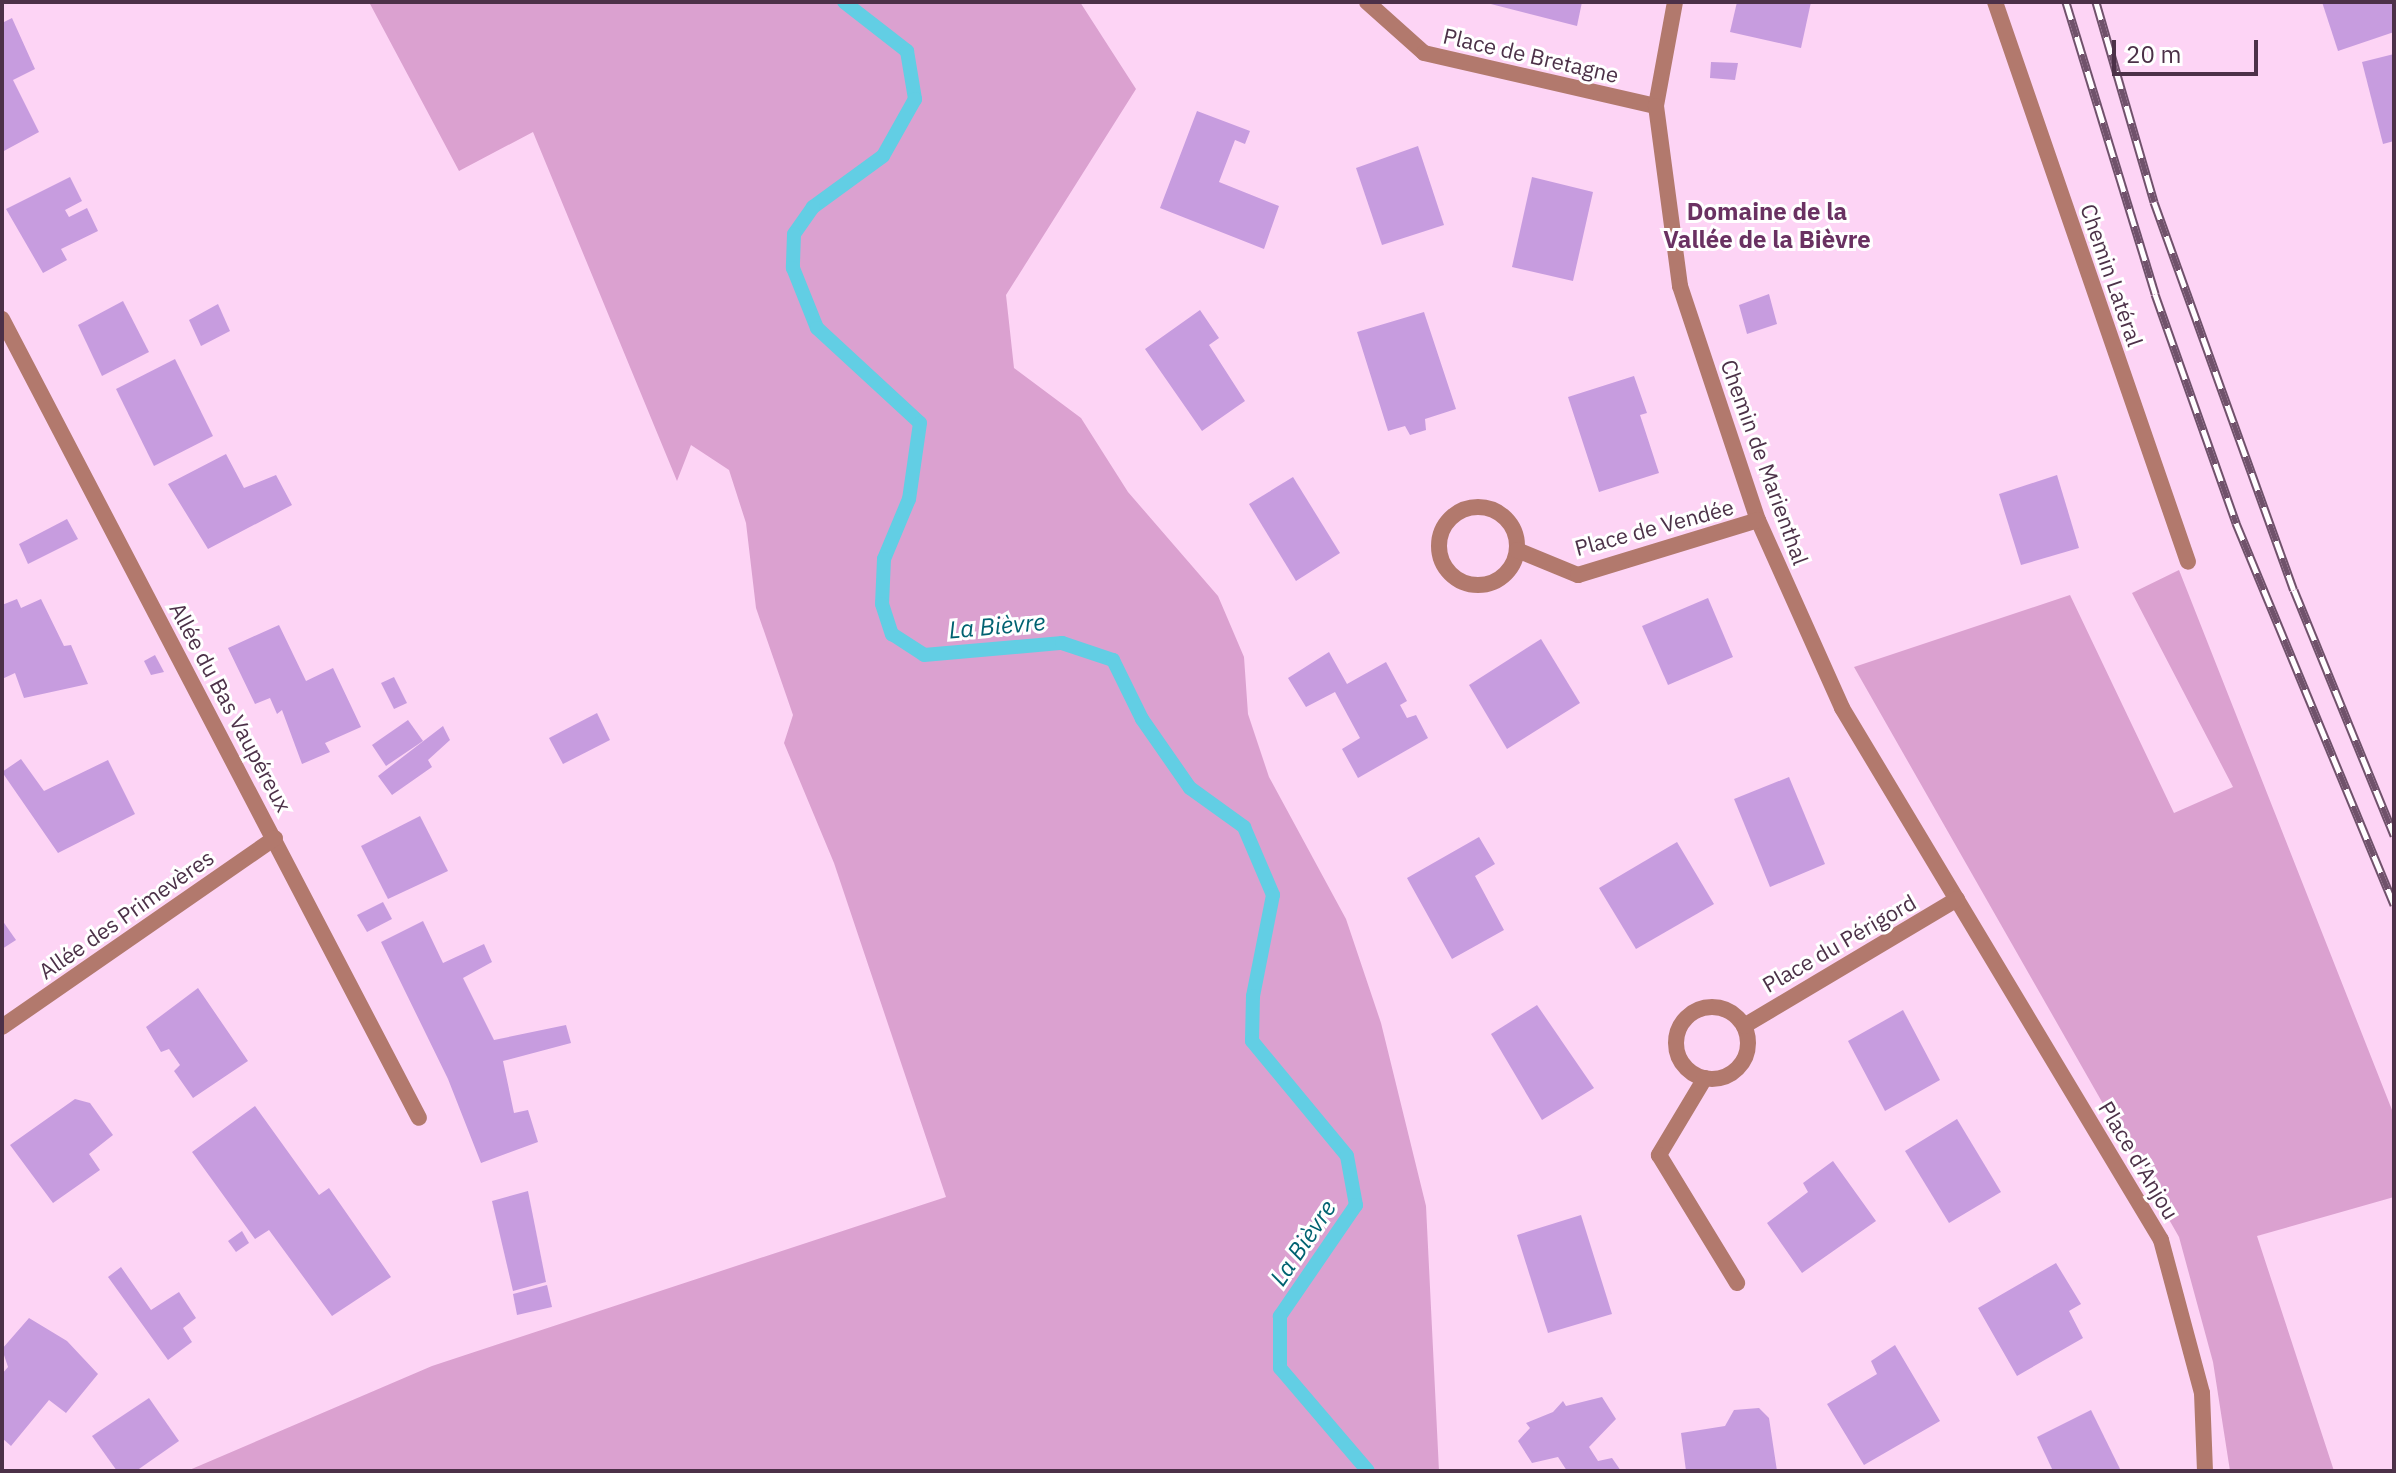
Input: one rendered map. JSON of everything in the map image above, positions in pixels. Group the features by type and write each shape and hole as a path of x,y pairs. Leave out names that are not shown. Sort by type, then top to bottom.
{"street":[{"name":"Place de Bretagne","path":"1367,2 1424,53 1656,106"},
{"name":"Chemin de Marienthal","path":"1675,2 1656,106 1680,286 1758,520 1842,708 1957,899"},
{"name":"Chemin Latéral","path":"1995,2 2188,562"},
{"name":"Allée du Bas Vaupéreux","path":"2,319 419,1118"},
{"path":"1470,507 1482,507 1512,526 1517,550 1506,574 1482,585 1468,583 1446,568 1440,542 1449,520 1470,507"},
{"name":"Place de Vendée","path":"1517,550 1578,575 1758,520"},
{"name":"Allée des Primevères","path":"2,1027 275,838"},
{"name":"Place du Périgord","path":"1744,1026 1957,899"},
{"name":"Place d'Anjou","path":"1957,899 2161,1240 2202,1393 2205,1471"},
{"path":"1715,1006 1744,1026 1748,1048 1738,1068 1717,1079 1705,1078 1685,1067 1676,1044 1683,1021 1703,1007 1715,1006"},
{"path":"1705,1078 1659,1155 1737,1283"}],"shaded area":[{"path":"369,2 1080,2 1136,89 1006,295 1014,368 1081,418 1128,492 1218,596 1244,657 1248,714 1269,777 1346,919 1381,1023 1426,1206 1439,1471 187,1471 432,1366 946,1197 834,863 784,743 793,715 756,608 746,523 729,470 691,445 677,481 533,132 459,171"},
{"path":"2179,570 2394,1115 2394,1197 2257,1236 2334,1471 2230,1471 2213,1362 2179,1237 1854,667 2070,595 2174,813 2233,787 2132,593"}],"building":[{"path":"1483,2 1582,2 1577,26"},
{"path":"1737,2 1811,2 1801,48 1730,32"},
{"path":"2322,2 2394,2 2394,32 2338,51"},
{"path":"12,18 35,69 13,80 39,132 2,152 2,23"},
{"path":"2394,54 2394,141 2383,144 2362,62"},
{"path":"1711,62 1738,63 1735,80 1710,78"},
{"path":"1197,111 1250,131 1245,144 1235,140 1219,182 1279,206 1264,249 1160,208"},
{"path":"1418,146 1444,225 1382,245 1356,168"},
{"path":"70,177 82,201 65,210 69,217 87,208 98,231 61,249 67,260 43,273 6,209"},
{"path":"1532,177 1593,192 1573,281 1512,267"},
{"path":"1769,294 1777,324 1747,334 1739,305"},
{"path":"123,301 149,352 102,376 78,325"},
{"path":"218,304 230,331 201,346 189,320"},
{"path":"1200,310 1219,338 1209,345 1245,401 1202,431 1145,349"},
{"path":"1424,312 1456,409 1425,419 1426,430 1410,435 1405,426 1388,431 1357,332"},
{"path":"175,359 213,436 154,466 116,389"},
{"path":"1634,376 1647,413 1640,415 1659,473 1599,492 1568,397"},
{"path":"226,454 244,488 276,475 292,505 208,549 168,484"},
{"path":"2057,475 2079,548 2021,565 1999,494"},
{"path":"1293,477 1340,553 1296,581 1249,504"},
{"path":"67,519 78,539 28,564 19,544"},
{"path":"1708,598 1733,657 1668,685 1642,626"},
{"path":"17,599 21,608 41,599 64,646 71,645 88,684 24,698 15,673 2,679 2,605"},
{"path":"279,625 306,681 333,668 361,727 325,743 330,752 302,764 282,710 277,714 270,698 255,704 228,648"},
{"path":"1541,639 1580,703 1507,749 1469,685"},
{"path":"1329,652 1347,684 1386,662 1407,701 1400,705 1407,718 1416,715 1428,738 1358,778 1342,749 1360,738 1335,692 1306,707 1288,678"},
{"path":"155,655 164,672 151,675 144,661"},
{"path":"394,677 407,703 394,709 381,683"},
{"path":"597,713 610,740 563,764 549,738"},
{"path":"408,720 423,741 386,766 372,745"},
{"path":"443,726 450,740 428,760 432,767 392,795 378,776"},
{"path":"21,759 44,791 108,760 135,814 58,853 2,772"},
{"path":"1789,777 1825,864 1770,887 1734,799"},
{"path":"420,816 448,871 388,899 361,846"},
{"path":"1479,837 1495,864 1475,876 1504,930 1452,959 1407,878"},
{"path":"1677,842 1714,904 1636,949 1599,888"},
{"path":"383,902 392,919 367,932 357,915"},
{"path":"2,920 16,940 2,949"},
{"path":"423,921 443,963 484,944 492,962 463,978 494,1040 566,1025 571,1043 503,1061 514,1113 528,1110 538,1142 481,1163 448,1079 381,942"},
{"path":"198,988 248,1061 193,1098 174,1071 180,1065 169,1049 161,1052 146,1027"},
{"path":"1537,1005 1594,1088 1542,1120 1491,1034"},
{"path":"1903,1010 1940,1080 1885,1111 1848,1041"},
{"path":"75,1099 90,1103 113,1135 89,1154 100,1170 53,1203 10,1145"},
{"path":"255,1106 319,1195 329,1188 391,1277 332,1316 269,1230 255,1239 192,1152"},
{"path":"1957,1119 2001,1192 1949,1223 1905,1151"},
{"path":"1833,1161 1876,1221 1802,1273 1767,1223 1808,1192 1803,1183"},
{"path":"528,1191 546,1282 513,1291 492,1201"},
{"path":"1581,1215 1612,1314 1548,1333 1517,1235"},
{"path":"242,1231 249,1243 236,1252 228,1241"},
{"path":"2056,1263 2081,1304 2069,1311 2083,1338 2017,1376 1978,1308"},
{"path":"121,1267 151,1310 179,1292 196,1318 183,1328 192,1342 168,1360 108,1277"},
{"path":"547,1285 552,1307 517,1315 513,1294"},
{"path":"29,1318 67,1341 98,1374 66,1413 49,1400 11,1446 2,1438 2,1374 8,1367 2,1349"},
{"path":"1895,1345 1940,1421 1864,1465 1827,1404 1877,1374 1871,1361"},
{"path":"1602,1397 1616,1419 1589,1447 1598,1461 1612,1458 1621,1471 1567,1471 1558,1457 1532,1463 1518,1441 1530,1428 1526,1423 1553,1412 1563,1401 1566,1406"},
{"path":"149,1398 179,1441 136,1471 117,1471 92,1436"},
{"path":"1759,1408 1769,1418 1777,1471 1686,1471 1681,1433 1725,1426 1734,1410"},
{"path":"2091,1410 2121,1471 2053,1471 2037,1437"}],"waterway":[{"name":"La Bièvre","path":"844,2 907,51 915,99 883,156 813,207 794,234 793,268 817,328 920,423 909,499 884,559 882,604 892,634 924,655 1062,643 1113,660 1142,719 1190,788 1244,827 1273,895 1253,996 1252,1041 1347,1156 1356,1205 1280,1316 1280,1368 1368,1471"}],"railway":[{"path":"2066,2 2155,294 2236,523 2394,905"},
{"path":"2096,2 2154,202 2294,590 2394,835"}],"district":[{"name":"Domaine de la Vallée de la Bièvre","path":"1767,226"}]}
